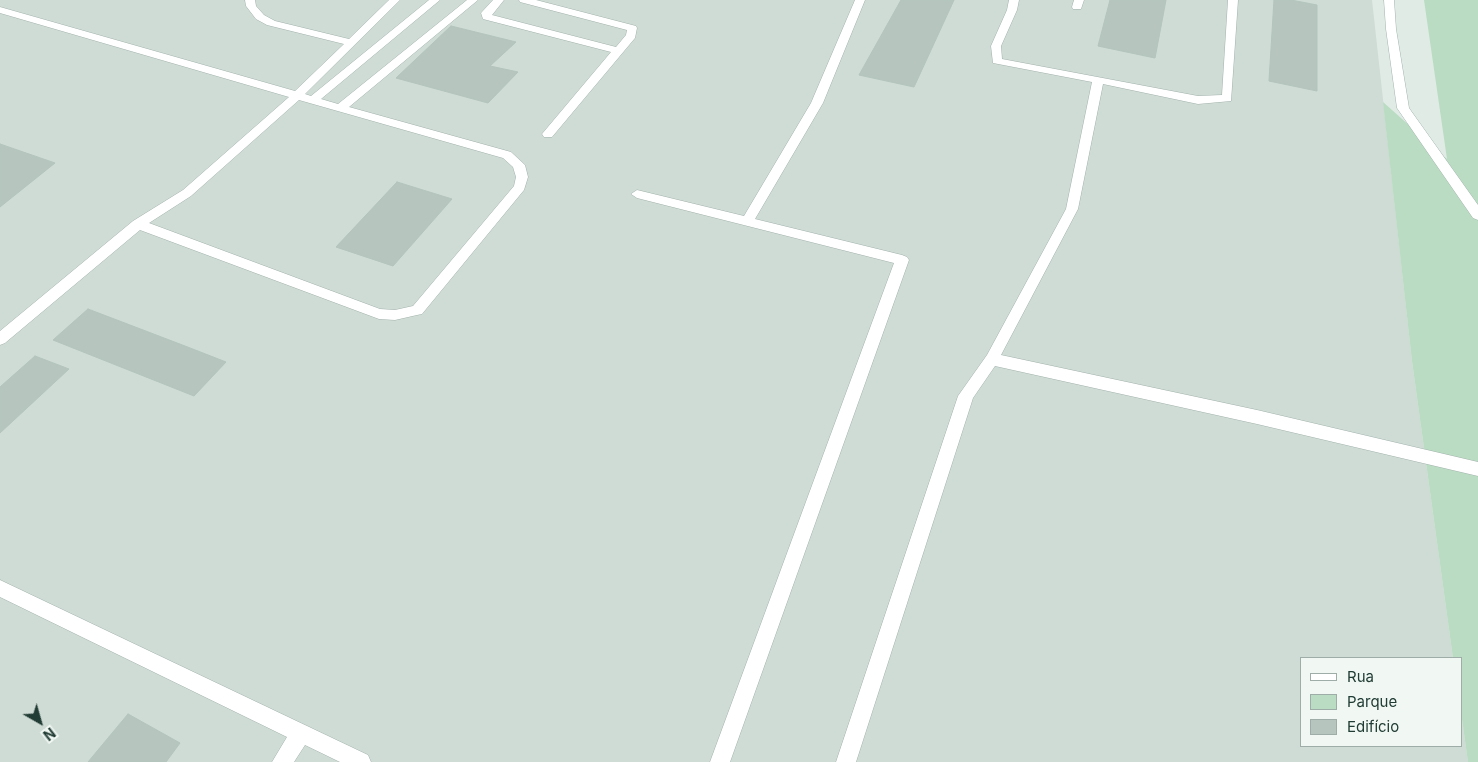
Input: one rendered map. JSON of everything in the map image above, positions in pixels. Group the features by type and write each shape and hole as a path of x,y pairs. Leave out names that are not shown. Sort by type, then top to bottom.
{"street":[{"path":"250,0 250,6 260,17 271,23 351,43"},
{"path":"0,339 138,224 187,192 298,95 395,0"},
{"path":"313,100 435,0"},
{"path":"340,108 473,0"},
{"path":"499,0 486,13 487,17 618,51"},
{"path":"524,0 632,28 631,36 548,134"},
{"path":"747,221 817,103 860,0"},
{"path":"1014,0 1012,10 996,46 997,61 1198,100 1227,98 1233,0"},
{"path":"1390,0 1391,30 1403,108 1478,215"},
{"path":"0,10 507,155 519,165 522,177 520,187 417,310 395,315 378,314 138,224"},
{"path":"846,762 966,396 992,359 1072,209 1098,80"},
{"path":"637,194 902,260 720,762"},
{"path":"992,359 1257,417 1478,470"},
{"path":"0,588 361,762"},
{"path":"282,762 301,733"}],"shaded area":[{"path":"0,0 1372,0 1412,361 1453,657 1300,657 1300,747 1463,747 1463,726 1468,762 0,762"}],"green space":[{"path":"1424,0 1478,0 1478,762 1468,762 1463,726 1463,657 1453,657 1412,361 1383,102 1447,159"}],"building":[{"path":"901,0 954,0 914,87 859,75"},
{"path":"1110,0 1166,0 1155,58 1098,46"},
{"path":"1274,0 1291,0 1317,5 1317,91 1269,81"},
{"path":"451,26 516,42 490,66 518,72 488,103 396,78"},
{"path":"0,144 55,163 0,207"},
{"path":"397,182 452,199 393,266 336,247"},
{"path":"88,309 226,362 194,396 53,340"},
{"path":"35,356 69,369 0,433 0,387"},
{"path":"128,714 180,743 166,762 88,762"}]}
